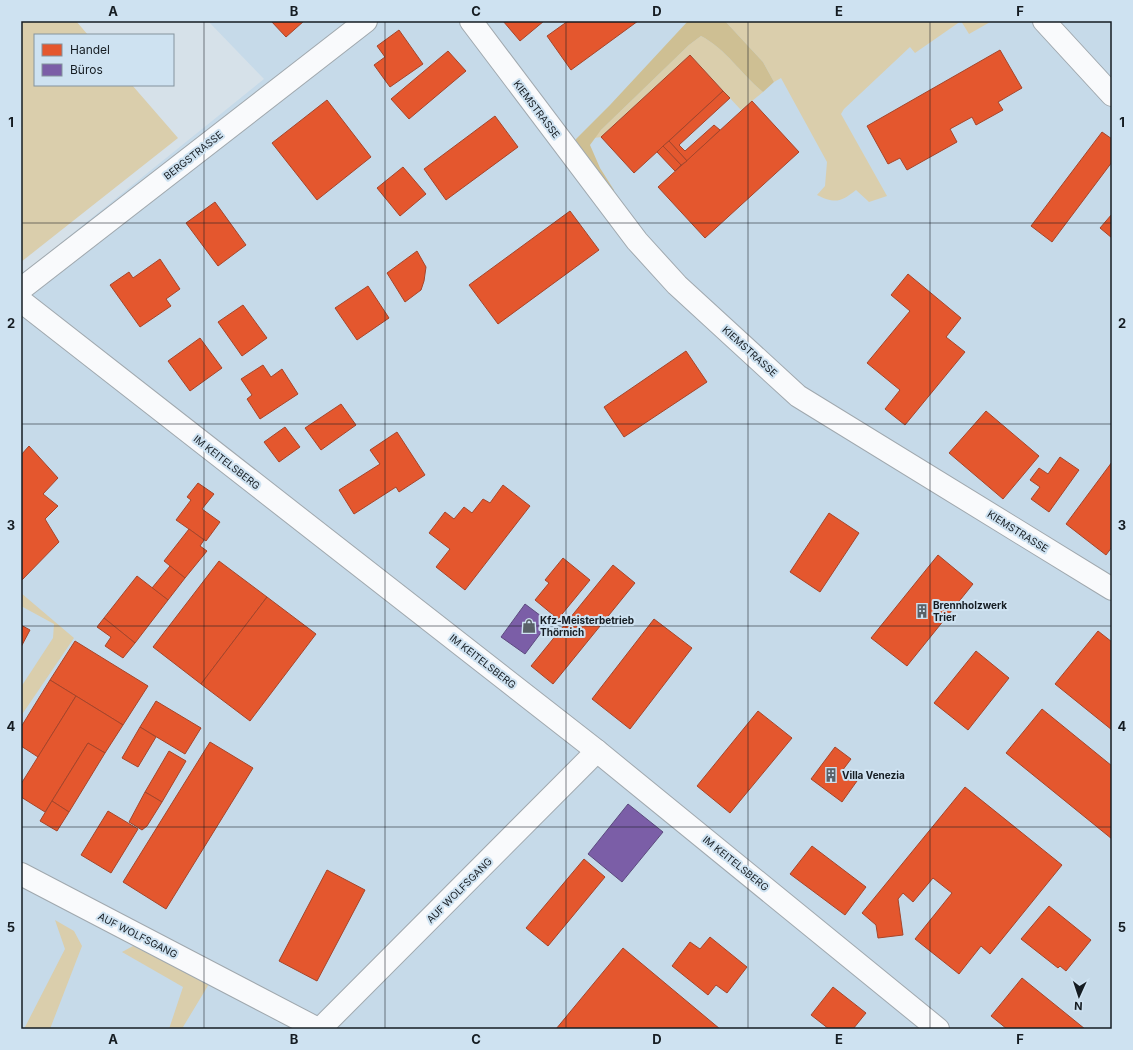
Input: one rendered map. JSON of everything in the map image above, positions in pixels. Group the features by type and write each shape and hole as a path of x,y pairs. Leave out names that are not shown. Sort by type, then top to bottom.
{"street":[{"name":"BERGSTRASSE","path":"21,289 366,21"},
{"name":"KIEMSTRASSE","path":"471,21 637,241 677,285 798,396 1112,589"},
{"path":"1044,21 1112,95"},
{"name":"IM KEITELSBERG","path":"21,301 597,750 938,1029"},
{"name":"AUF WOLFSGANG","path":"21,874 319,1029 597,750"}],"shaded area":[{"path":"21,21 76,21 87,34 34,34 34,86 133,86 178,138 21,262"},
{"path":"208,21 1112,21 1112,1029 21,1029 21,275 264,79"},
{"path":"688,21 725,21 763,62 774,82 763,92 726,55 710,41 701,36 689,45 601,130 590,145 600,168 614,190 612,192 574,144 576,139 610,105"},
{"path":"725,21 961,21 915,53 910,47 844,109 841,114 887,196 869,202 856,190 842,199 833,201 817,195 825,186 827,162 781,78 774,82 763,62"},
{"path":"961,21 992,21 969,34"},
{"path":"701,36 710,41 726,55 763,92 741,110 690,55 601,137 594,138 689,45"},
{"path":"21,593 74,638 21,716 21,687 53,638 54,624 21,606"},
{"path":"55,920 74,931 82,946 50,1029 24,1029 65,949"},
{"path":"133,946 209,984 183,1027 186,1029 169,1029 183,987 122,952"}],"building: Handel":[{"path":"271,21 304,21 286,37"},
{"path":"503,21 544,21 520,41"},
{"path":"568,21 638,21 571,70 547,36"},
{"path":"399,30 423,64 390,87 374,65 385,57 377,46"},
{"path":"1000,50 1022,88 998,102 1003,110 976,125 972,117 950,129 957,142 907,170 900,158 888,164 867,126"},
{"path":"448,51 466,71 409,119 391,99"},
{"path":"690,55 723,91 634,173 601,137"},
{"path":"723,91 730,98 679,145 685,151 714,125 720,130 687,161 669,141"},
{"path":"327,100 371,157 317,200 272,143"},
{"path":"752,101 799,152 705,238 658,187"},
{"path":"495,116 518,147 446,200 424,169"},
{"path":"1102,132 1112,139 1112,162 1052,242 1031,226"},
{"path":"669,141 687,161 681,165 663,146"},
{"path":"663,146 681,165 675,171 657,152"},
{"path":"403,167 426,194 400,216 377,188"},
{"path":"215,202 246,245 218,266 186,223"},
{"path":"570,211 599,250 498,324 469,285"},
{"path":"1112,214 1112,238 1100,228"},
{"path":"417,251 426,267 424,281 421,290 405,302 387,273"},
{"path":"160,259 180,289 166,299 171,306 140,327 110,285 129,272 133,278"},
{"path":"908,274 961,318 946,337 965,352 905,425 885,409 900,390 867,363 910,311 891,295"},
{"path":"368,286 389,318 357,340 335,308"},
{"path":"243,305 267,338 242,356 218,322"},
{"path":"200,338 222,368 190,391 168,361"},
{"path":"686,351 707,382 624,437 604,407"},
{"path":"263,365 271,377 282,369 298,394 260,419 247,399 252,395 241,379"},
{"path":"341,404 356,425 321,450 305,428"},
{"path":"986,411 1039,456 1003,499 949,453"},
{"path":"285,427 300,447 279,462 264,442"},
{"path":"397,432 425,475 399,492 396,487 354,514 339,490 380,464 370,450"},
{"path":"29,446 58,478 43,494 58,506 45,519 59,542 21,581 21,455"},
{"path":"1060,457 1079,470 1049,512 1031,499 1040,487 1030,480 1039,468 1048,474"},
{"path":"1112,462 1112,547 1106,555 1066,524"},
{"path":"198,483 214,494 202,509 220,522 206,541 176,520 191,500 187,497"},
{"path":"503,485 530,506 465,590 436,567 450,549 429,533 445,512 454,519 464,507 472,513 483,499 490,503"},
{"path":"829,513 859,533 820,592 790,572"},
{"path":"189,529 204,540 200,546 207,551 185,578 164,561"},
{"name":"Brennholzwerk Trier","path":"938,555 973,584 907,666 871,638"},
{"path":"563,558 590,580 558,619 535,600 549,583 545,580"},
{"path":"219,561 267,597 201,684 153,647"},
{"path":"613,565 635,583 553,684 531,666"},
{"path":"170,566 185,578 168,600 152,588"},
{"path":"137,576 168,600 135,643 104,618"},
{"path":"267,597 316,634 250,721 201,684"},
{"path":"104,618 135,643 123,658 105,646 111,637 97,627"},
{"path":"654,619 692,648 630,729 592,699"},
{"path":"21,625 30,630 21,647"},
{"path":"1098,631 1112,642 1112,730 1055,684"},
{"path":"75,641 148,686 123,725 50,680"},
{"path":"976,651 1009,678 968,730 934,703"},
{"path":"50,680 76,696 38,757 21,746 21,727"},
{"path":"76,696 123,725 105,753 88,743 45,812 21,797 21,784"},
{"path":"156,701 201,728 185,754 140,727"},
{"path":"1042,709 1112,766 1112,839 1006,753"},
{"path":"758,711 792,738 730,813 697,786"},
{"path":"140,727 156,737 138,767 122,758"},
{"path":"210,742 253,768 166,909 123,882"},
{"path":"88,743 105,753 69,812 52,801"},
{"name":"Villa Venezia","path":"835,747 851,759 842,771 857,781 842,802 811,779"},
{"path":"169,751 186,761 162,802 145,792"},
{"path":"965,787 1062,865 990,954 981,946 959,974 915,939 952,893 933,878 913,902 903,893 898,899 903,935 878,938 876,925 862,913"},
{"path":"145,792 162,802 147,826 142,830 129,822"},
{"path":"52,801 69,812 57,831 40,821"},
{"path":"108,811 138,829 111,873 81,855"},
{"path":"812,846 866,887 845,915 790,874"},
{"path":"584,859 605,877 548,946 526,928"},
{"path":"327,870 365,890 317,981 279,961"},
{"path":"1049,906 1091,940 1066,971 1060,966 1058,968 1021,939"},
{"path":"710,937 747,967 727,993 716,985 708,995 672,966 690,942 700,949"},
{"path":"623,948 720,1029 556,1029"},
{"path":"1022,978 1085,1029 1007,1029 991,1016"},
{"path":"833,987 866,1013 853,1029 829,1029 811,1015"}],"building: Büros":[{"path":"525,604 549,622 525,654 501,637"},
{"path":"628,804 663,832 622,882 588,854"}],"place":[{"name":"Brennholzwerk Trier","path":"922,611"},
{"name":"Kfz-Meisterbetrieb Thörnich","path":"529,626"},
{"name":"Villa Venezia","path":"831,775"}]}
